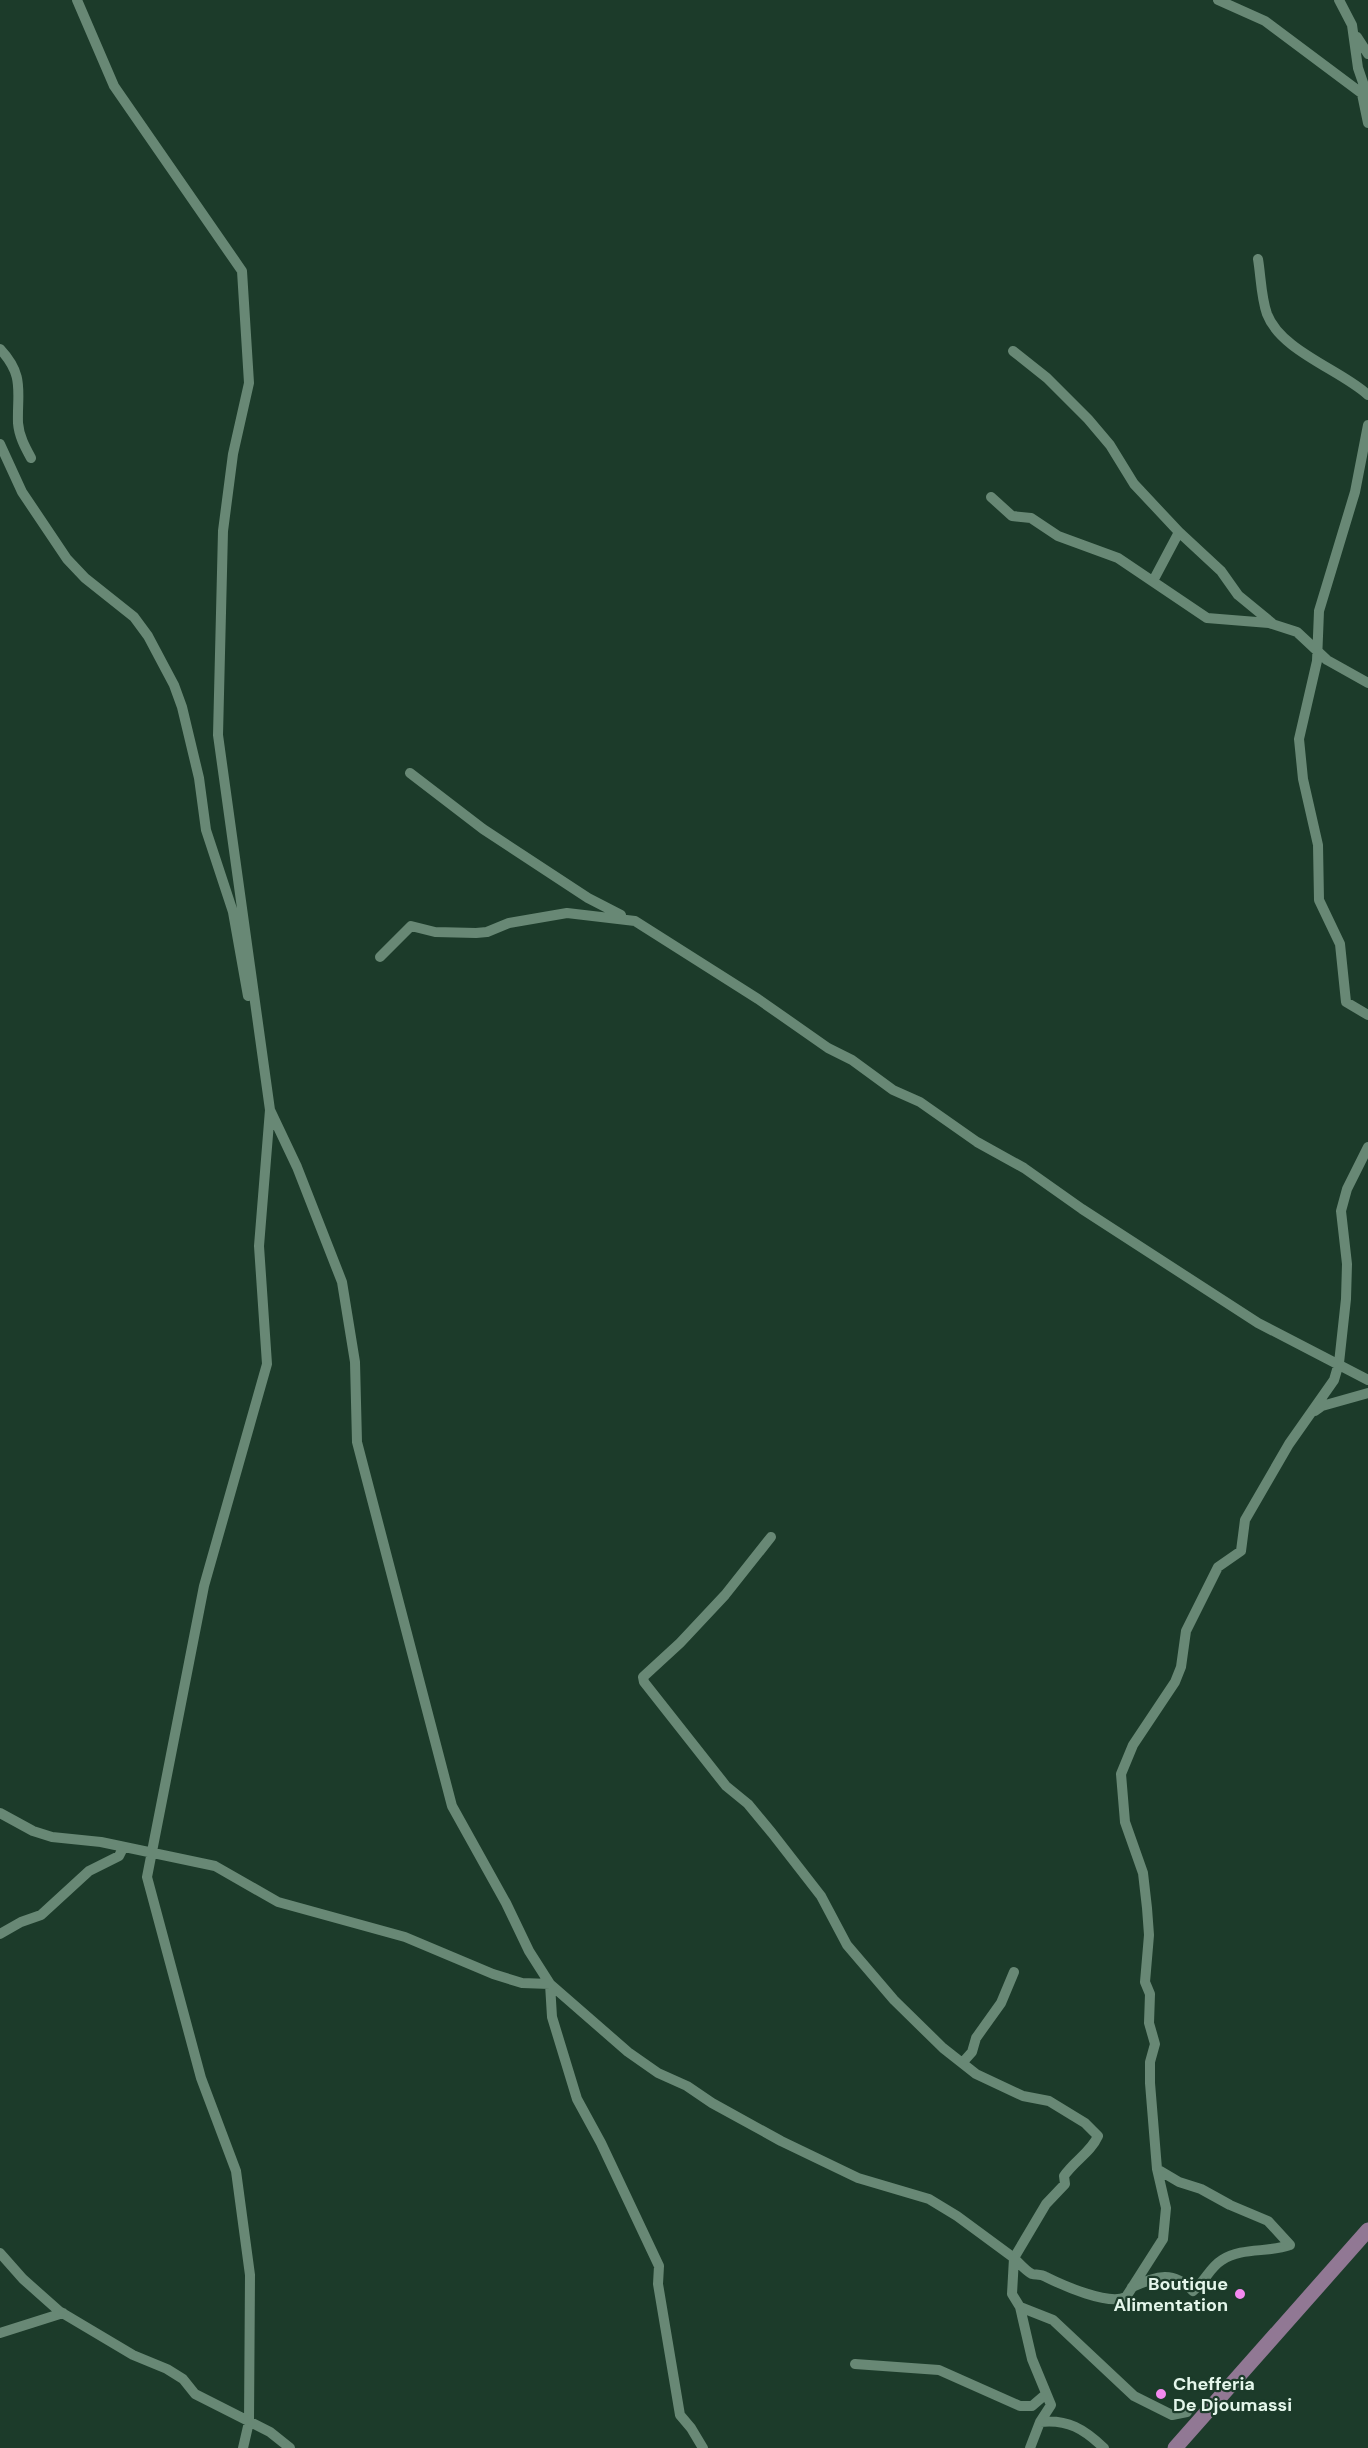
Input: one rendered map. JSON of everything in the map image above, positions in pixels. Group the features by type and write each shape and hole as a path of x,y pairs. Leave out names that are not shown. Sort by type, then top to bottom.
{"main road":[{"path":"1175,2448 1368,2230"}],"street":[{"path":"77,0 114,86 242,271 249,383 233,454 223,531 218,735 270,1110 259,1246 267,1364 204,1586 147,1877 201,2078 236,2171 250,2275 249,2422 243,2448"},
{"path":"1218,0 1265,21 1366,96"},
{"path":"1339,0 1368,54"},
{"path":"1352,25 1358,68 1366,96 1368,123"},
{"path":"1258,259 1264,301 1274,326 1312,359 1368,395"},
{"path":"0,349 19,381 18,423 22,441 31,458"},
{"path":"1013,351 1047,378 1088,419 1110,445 1134,484 1179,532 1221,571 1238,595 1278,626"},
{"path":"1368,425 1355,492 1319,611 1317,651 1299,739 1303,779 1318,845 1319,900 1340,944 1346,1002 1368,1015"},
{"path":"0,444 21,492 67,559 85,578 134,617 148,636 174,685 182,707 199,778 207,830 233,912 240,964 262,1049"},
{"path":"991,497 1012,516 1031,518 1058,536 1102,550 1153,581 1195,613 1207,618 1269,623 1297,632 1327,660 1368,683"},
{"path":"1153,581 1179,532"},
{"path":"411,772 474,822 565,883 608,910 635,921 758,999 828,1048 878,1077 893,1090 920,1102 977,1142 1024,1168 1082,1209 1257,1323 1339,1363 1368,1380"},
{"path":"380,957 411,926 435,932 476,933 487,932 509,922 567,913 635,921"},
{"path":"270,1110 297,1167 342,1282 356,1362 357,1442 452,1806 507,1903 529,1951 550,1984 628,2052 658,2073 687,2086 712,2103 781,2141 858,2178 929,2199 957,2216 1014,2258 1031,2274 1044,2276 1100,2298 1120,2300 1132,2287 1163,2239 1165,2231 1165,2195 1157,2169 1150,2083 1150,2062 1155,2044 1149,2023 1150,1994 1145,1971 1149,1935 1147,1908 1143,1873 1125,1822 1121,1773 1133,1745 1175,1682 1181,1667 1186,1631 1218,1567 1241,1551 1245,1520 1290,1443 1334,1380 1339,1363 1347,1282 1341,1211 1347,1189 1368,1147"},
{"path":"1312,1413 1322,1406 1368,1393"},
{"path":"771,1537 726,1595 680,1644 643,1677 644,1682 693,1747 711,1765 726,1786 756,1812 792,1858 821,1896 847,1945 872,1976 943,2048 976,2074 1023,2096 1049,2101 1084,2123 1098,2136 1093,2147 1076,2160 1064,2176 1065,2184 1046,2204 1014,2258 1012,2294 1020,2307 1032,2359 1051,2405 1040,2422 1030,2448"},
{"path":"0,1813 33,1831 52,1837 101,1842 215,1866 278,1902 405,1937 493,1974 522,1983 550,1984"},
{"path":"0,1934 41,1915 89,1871 118,1856 123,1848"},
{"path":"963,2062 1001,2003 1014,1972"},
{"path":"550,1984 552,2017 577,2099 602,2143 659,2266 658,2284 680,2415 692,2428 702,2448"},
{"path":"1132,2287 1151,2280 1170,2277 1182,2280 1193,2290 1203,2283 1213,2266 1234,2254 1253,2253 1290,2245 1268,2221 1201,2189 1179,2182 1157,2169"},
{"path":"0,2253 23,2279 63,2313 133,2355 167,2369 183,2379 195,2394 270,2432 290,2448"},
{"path":"1020,2307 1053,2320 1134,2396 1172,2415 1187,2412"},
{"path":"0,2333 63,2313"},
{"path":"855,2364 939,2370 1020,2406 1032,2406 1046,2394"},
{"path":"1040,2422 1058,2420 1072,2424 1090,2435 1104,2448"}],"place":[{"name":"Boutique Alimentation","path":"1240,2294"},
{"name":"Chefferia De Djoumassi","path":"1161,2394"}]}
